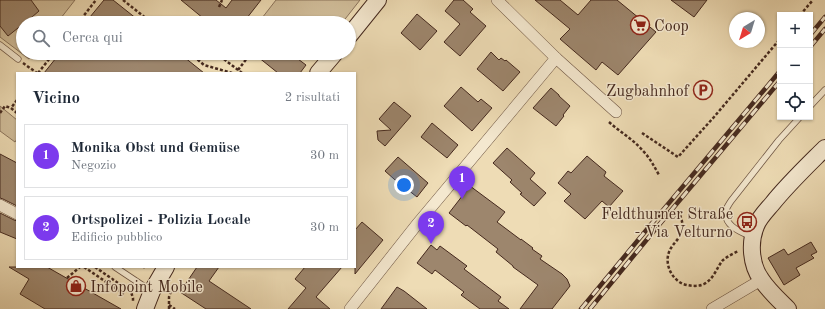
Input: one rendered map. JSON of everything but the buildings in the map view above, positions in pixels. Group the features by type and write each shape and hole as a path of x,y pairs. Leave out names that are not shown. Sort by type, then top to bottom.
{"street":[{"path":"356,27 378,0"},
{"path":"497,0 556,58 613,110"},
{"path":"350,309 423,217 556,58"},
{"path":"319,72 329,60"},
{"path":"788,309 761,280 752,259 752,243 756,226 762,216 782,191 825,148"},
{"path":"0,205 16,213"},
{"path":"139,306 152,291 165,268"},
{"path":"712,309 761,280"}],"lane":[{"path":"0,45 16,57"},
{"path":"813,103 825,90"},
{"path":"752,243 744,234 732,227 727,220 726,210 731,201 779,140 797,120"},
{"path":"117,268 152,291"}],"path":[{"path":"83,16 96,0"},
{"path":"123,0 143,16"},
{"path":"218,7 222,0"},
{"path":"803,12 813,0"},
{"path":"642,133 678,157 777,43"},
{"path":"19,60 36,72"},
{"path":"38,72 48,60"},
{"path":"198,60 204,65 231,72 234,67"},
{"path":"225,60 241,72"},
{"path":"238,70 246,60"},
{"path":"11,108 16,101"},
{"path":"0,113 5,106 16,112"},
{"path":"613,110 607,113 607,120 634,141 644,151 659,175"},
{"path":"680,215 683,224 682,232 671,248 668,256 668,264 671,274 685,284 696,286 705,284 712,278 723,260 752,243"},
{"path":"67,278 79,268"},
{"path":"85,268 124,294"},
{"path":"96,268 130,292 139,306"},
{"path":"169,309 168,297 176,279"},
{"path":"168,304 175,309"}],"shaded area":[{"path":"0,0 75,0 62,16 16,16 16,49 0,37"},
{"path":"276,0 360,0 347,16 264,16"},
{"path":"0,106 16,119 16,140 15,142 0,131"}],"railway":[{"path":"813,31 825,17"},
{"path":"813,43 825,29"},
{"path":"581,309 777,75"},
{"path":"590,309 777,84"}],"place":[{"name":"Coop","path":"640,25"},
{"name":"Zugbahnhof","path":"703,90"},
{"name":"Monika Obst und Gemüse","path":"462,199"},
{"name":"Feldthurner Straße - Via Velturno","path":"747,222"},
{"name":"Ortspolizei - Polizia Locale","path":"431,244"},
{"name":"Infopoint Mobile","path":"76,286"}]}
